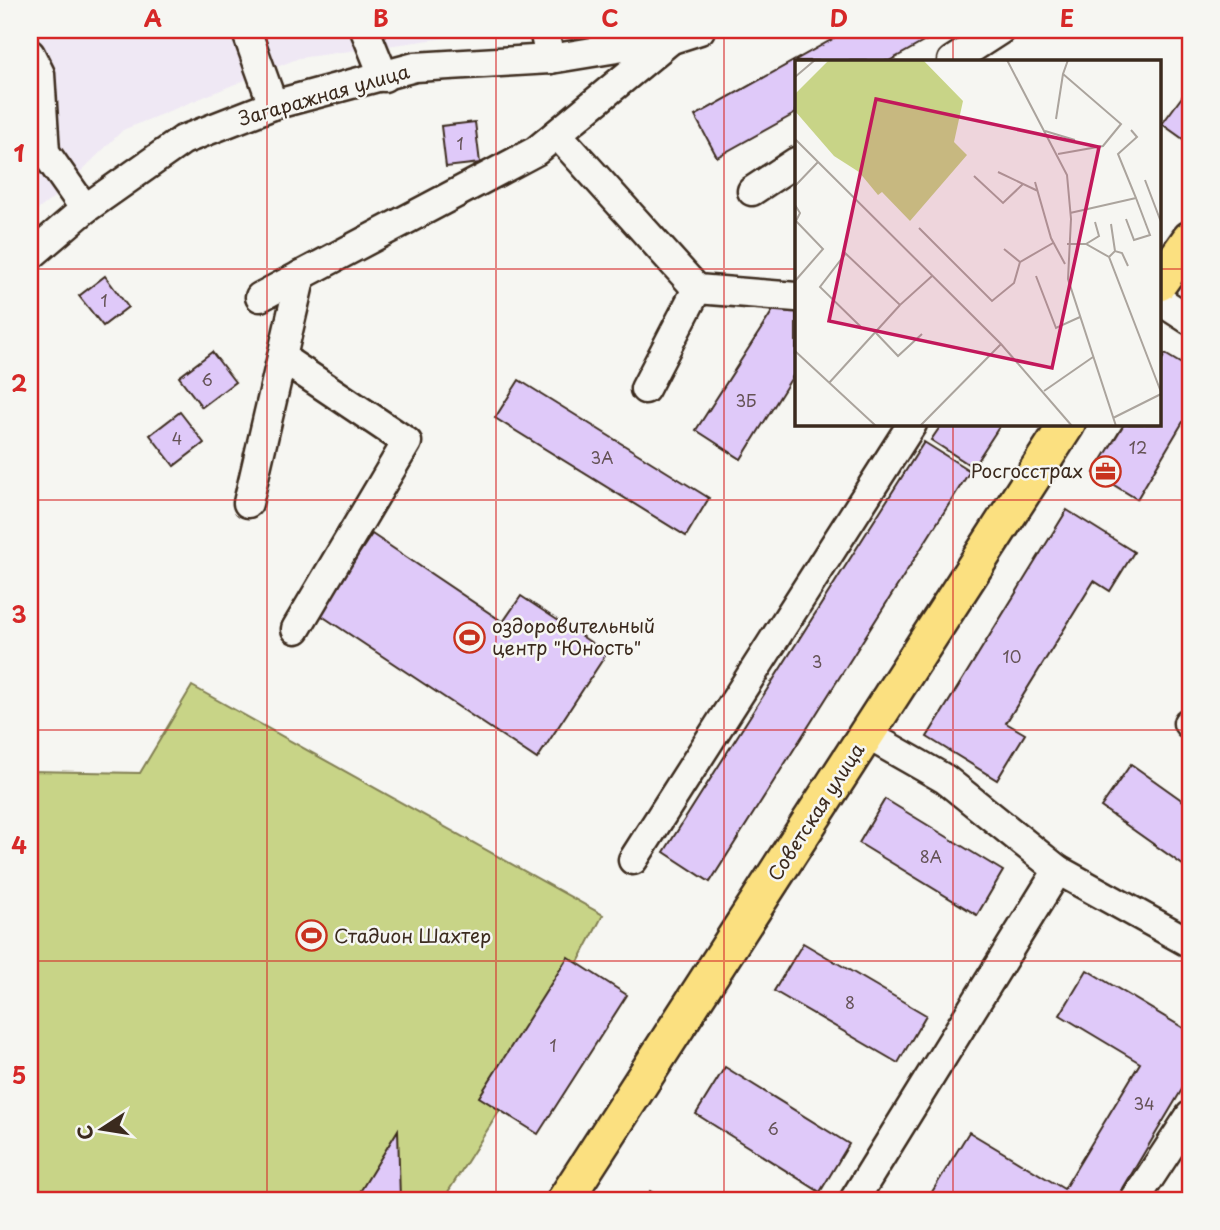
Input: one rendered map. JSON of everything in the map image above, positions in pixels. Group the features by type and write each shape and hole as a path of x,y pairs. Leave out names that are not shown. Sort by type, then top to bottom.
{"main road":[{"path":"1160,282 1190,239"},
{"name":"Советская улица","path":"565,1200 1066,425"}],"street":[{"path":"246,30 274,105"},
{"path":"365,30 384,77"},
{"path":"544,30 550,59"},
{"name":"Загаражная улица","path":"30,256 85,209 183,140 274,105 415,67 550,59 671,39 699,30"},
{"path":"953,60 1000,30"},
{"path":"260,297 536,151 671,39"},
{"path":"30,54 40,74 45,152 85,209"},
{"path":"557,134 697,289 795,297"},
{"path":"752,191 795,163"},
{"path":"248,503 301,275"},
{"path":"645,389 697,289"},
{"path":"1160,301 1190,320"},
{"path":"282,358 407,442 296,629"},
{"path":"633,860 911,425"},
{"path":"866,734 945,779 1058,870 1190,943"},
{"path":"855,1200 1058,870"},
{"path":"1135,1200 1190,1116"}],"shaded area":[{"path":"30,30 504,30 299,58 123,130 58,194 30,216"}],"green space":[{"name":"Стадион Шахтер","path":"192,686 603,915 500,1110 446,1195 436,1200 30,1200 30,771 140,773"}],"building":[{"path":"849,30 945,30 891,60 795,60"},
{"path":"795,60 795,114 717,157 695,116"},
{"path":"1190,86 1190,144 1162,124"},
{"path":"475,122 480,163 446,167 441,126"},
{"path":"105,276 128,307 103,326 79,296"},
{"path":"779,301 795,311 795,373 741,459 696,430"},
{"path":"212,352 235,382 202,407 179,377"},
{"path":"1165,354 1190,369 1190,410 1137,499 1094,473 1123,425 1160,425 1160,363"},
{"path":"519,380 709,498 686,536 495,418"},
{"path":"180,412 204,443 174,466 150,435"},
{"path":"941,425 1000,425 973,467 931,440"},
{"path":"924,442 970,471 710,882 664,852"},
{"path":"1067,510 1134,552 1110,591 1094,581 1006,723 1025,734 997,780 927,737"},
{"name":"оздоровительный центр \"Юность\"","path":"372,534 503,622 521,596 607,653 537,759 319,614"},
{"path":"1131,764 1190,806 1190,870 1101,807"},
{"path":"885,799 1003,871 977,915 859,843"},
{"path":"803,943 926,1015 898,1063 774,991"},
{"path":"568,957 627,995 538,1134 479,1097"},
{"path":"1087,970 1190,1032 1190,1076 1116,1200 927,1200 969,1132 1064,1189 1140,1063 1060,1015"},
{"path":"725,1067 849,1144 820,1192 696,1114"},
{"path":"398,1130 400,1200 355,1200"},
{"path":"650,1191 665,1200 644,1200"}],"place":[{"name":"Росгосстрах","path":"1106,471"},
{"name":"оздоровительный центр \"Юность\"","path":"469,637"},
{"name":"Стадион Шахтер","path":"311,936"}]}
